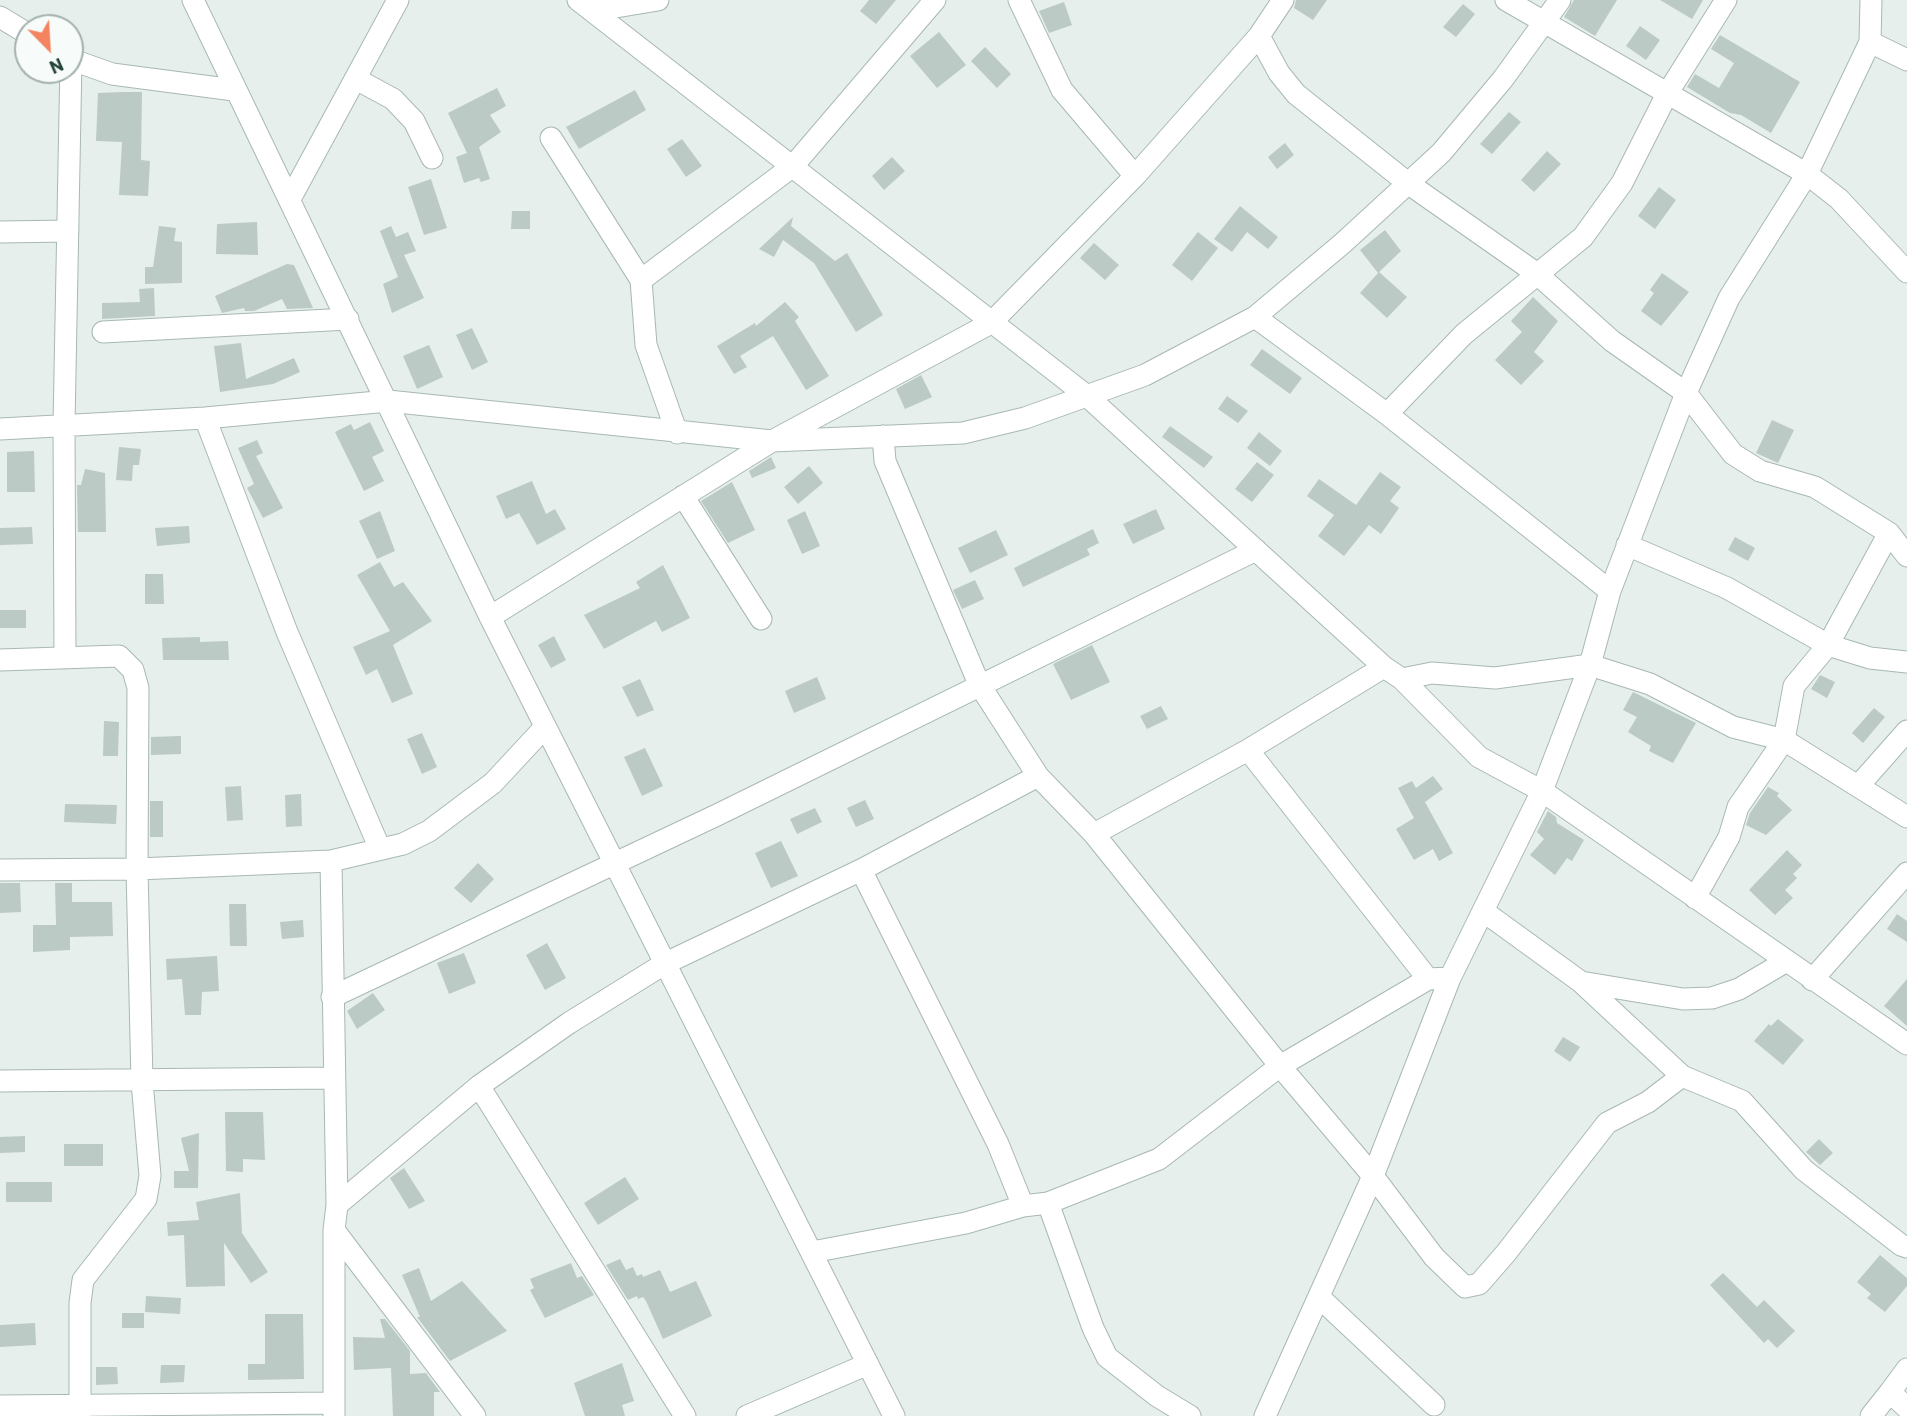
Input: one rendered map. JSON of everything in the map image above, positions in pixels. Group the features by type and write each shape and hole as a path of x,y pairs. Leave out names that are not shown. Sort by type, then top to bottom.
{"street":[{"path":"192,0 490,617 894,1416"},
{"path":"290,199 398,0"},
{"path":"585,6 658,0"},
{"path":"641,280 793,166 935,0"},
{"path":"1019,0 1062,90 1135,176"},
{"path":"490,617 772,441 991,323 1135,176 1259,36 1283,0"},
{"path":"1506,0 1807,174 1839,199 1907,272"},
{"path":"0,429 205,418 388,401 772,441 963,433 1026,418 1144,375 1255,317 1409,184 1472,118 1560,0"},
{"path":"1387,414 1464,334 1583,237 1622,183 1667,94 1726,0"},
{"path":"1265,1416 1373,1176 1439,978 1483,911 1542,791 1590,665 1610,591 1686,393 1729,298 1807,174 1870,41 1871,0"},
{"path":"585,6 1087,396 1393,673 1479,757 1542,791 1785,962 1907,1044"},
{"path":"1259,36 1279,74 1296,94 1409,184 1536,273 1612,341 1686,393 1733,454 1760,471 1815,487 1889,533 1907,556"},
{"path":"1870,41 1907,60"},
{"path":"84,64 112,74 234,90"},
{"path":"356,79 393,99 414,121 432,158"},
{"path":"65,658 64,425 71,84"},
{"path":"551,138 641,280 646,345 677,433"},
{"path":"0,232 68,231"},
{"path":"1255,317 1387,414 1610,591"},
{"path":"103,332 348,319"},
{"path":"205,418 287,632 380,849"},
{"path":"883,436 885,461 978,684 1038,776 1094,834 1449,1273 1465,1287 1479,1284 1608,1123 1648,1102 1682,1076"},
{"path":"683,496 761,619"},
{"path":"1695,898 1729,837 1738,807 1784,740 1794,686 1828,645 1889,533"},
{"path":"1627,545 1727,588 1828,645 1870,658 1907,662"},
{"path":"332,997 613,861 717,815 978,684 1256,550"},
{"path":"0,660 118,656 133,670 138,688 136,869 142,1081 150,1176 146,1199 83,1280 79,1316 80,1411"},
{"path":"1094,834 1393,673 1495,678 1590,665 1650,684 1733,727 1784,740 1860,785 1907,817"},
{"path":"0,870 136,869 331,861 403,844 429,831 493,783 545,727"},
{"path":"1860,785 1907,732"},
{"path":"1248,750 1439,978"},
{"path":"337,1205 480,1086 569,1023 664,964 861,870 1038,776"},
{"path":"0,1406 80,1411 334,1409 334,1230 337,1205 332,1078 331,861"},
{"path":"861,870 998,1144 1023,1206"},
{"path":"1812,980 1907,873"},
{"path":"1483,911 1581,982 1682,1076 1742,1101 1804,1170 1907,1247"},
{"path":"1581,982 1683,999 1712,998 1739,989 1785,962"},
{"path":"812,1252 966,1223 1023,1206 1048,1203 1159,1159 1280,1066 1439,978"},
{"path":"0,1081 332,1078"},
{"path":"480,1086 685,1416"},
{"path":"1048,1203 1093,1328 1107,1357 1157,1396 1190,1416"},
{"path":"334,1230 475,1416"},
{"path":"1320,1298 1434,1405"},
{"path":"747,1416 868,1364"},
{"path":"1871,1416 1907,1369"},
{"path":"1889,1392 1907,1408"}],"building":[{"path":"869,0 896,0 876,24 860,11"},
{"path":"1296,0 1327,0 1313,20 1294,8"},
{"path":"1574,0 1617,0 1595,36 1564,17"},
{"path":"1660,0 1703,0 1692,19"},
{"path":"1064,2 1072,25 1049,33 1039,11"},
{"path":"1463,4 1475,14 1456,37 1443,27"},
{"path":"1640,26 1660,40 1646,60 1626,46"},
{"path":"939,32 966,65 937,88 910,56"},
{"path":"1720,35 1800,82 1771,133 1741,115 1730,113 1687,87 1695,74 1719,88 1734,63 1711,49"},
{"path":"985,47 1011,74 997,88 971,61"},
{"path":"497,88 506,106 490,115 501,132 479,147 490,179 481,182 479,178 464,183 456,157 467,153 448,113"},
{"path":"635,90 646,110 579,149 566,127"},
{"path":"142,92 141,160 150,161 148,196 119,195 122,142 96,141 98,93"},
{"path":"1509,112 1521,122 1492,154 1480,144"},
{"path":"682,139 702,166 686,177 667,149"},
{"path":"1285,143 1294,155 1277,169 1268,157"},
{"path":"1547,151 1561,164 1534,192 1521,180"},
{"path":"892,157 905,171 884,190 872,176"},
{"path":"431,179 447,228 424,235 408,187"},
{"path":"1659,187 1676,200 1655,229 1638,216"},
{"path":"1240,206 1278,237 1268,249 1247,232 1232,252 1214,239"},
{"path":"512,211 530,211 530,229 511,229"},
{"path":"793,217 791,226 835,261 847,253 883,315 856,332 814,263 783,240 774,257 759,249"},
{"path":"257,222 258,255 216,254 217,224"},
{"path":"159,226 176,228 174,241 182,242 182,283 145,284 145,267 153,267"},
{"path":"391,226 396,237 408,232 416,251 404,255 424,298 392,313 383,284 398,277 380,231"},
{"path":"1385,230 1401,251 1378,273 1360,250"},
{"path":"1198,232 1218,248 1192,281 1172,265"},
{"path":"1094,243 1119,265 1105,280 1080,258"},
{"path":"287,264 294,265 313,308 287,309 282,299 254,311 245,311 244,308 222,313 215,296"},
{"path":"1379,272 1407,297 1387,318 1360,293"},
{"path":"1662,273 1689,292 1661,326 1641,311 1654,293 1650,290"},
{"path":"154,288 155,316 102,319 102,303 140,302 139,289"},
{"path":"1533,297 1558,321 1534,352 1544,361 1521,385 1495,360 1522,332 1511,321"},
{"path":"785,302 799,317 795,321 829,376 806,390 773,336 740,356 747,367 734,374 717,346 755,323 756,326"},
{"path":"472,328 488,362 472,370 456,335"},
{"path":"241,343 246,379 294,358 300,372 273,384 220,392 214,346"},
{"path":"429,345 443,377 417,389 403,356"},
{"path":"1262,349 1302,378 1290,394 1250,365"},
{"path":"921,375 932,397 905,409 896,389"},
{"path":"1227,396 1248,411 1238,423 1218,409"},
{"path":"1772,420 1794,430 1778,463 1756,453"},
{"path":"370,422 384,451 372,457 384,481 364,491 335,432 351,424 354,430"},
{"path":"1170,426 1213,457 1204,468 1162,437"},
{"path":"1259,432 1282,451 1270,466 1247,448"},
{"path":"257,440 263,453 256,456 283,508 263,518 247,488 254,484 238,448"},
{"path":"119,447 141,449 139,465 133,465 132,481 116,480"},
{"path":"34,451 35,492 7,492 7,452"},
{"path":"771,457 776,468 752,478 749,471"},
{"path":"1257,462 1274,475 1252,502 1235,489"},
{"path":"809,466 823,483 798,504 784,487"},
{"path":"85,469 105,473 106,532 78,532 77,485 81,485"},
{"path":"1380,472 1401,487 1390,501 1399,508 1381,534 1369,525 1344,556 1318,536 1334,515 1307,496 1319,479 1356,505"},
{"path":"532,481 546,514 555,509 566,529 537,545 519,513 506,519 496,496"},
{"path":"732,482 755,530 728,543 701,501"},
{"path":"1156,509 1165,529 1133,544 1123,524"},
{"path":"380,511 395,551 377,559 359,521"},
{"path":"805,511 820,546 802,554 787,520"},
{"path":"189,526 190,543 157,546 155,528"},
{"path":"32,527 33,544 0,545 0,528"},
{"path":"1093,529 1099,543 1087,549 1090,555 1023,587 1014,568"},
{"path":"996,530 1008,555 970,573 958,548"},
{"path":"1735,537 1755,548 1748,561 1728,550"},
{"path":"380,562 394,587 403,582 432,621 393,645 413,694 392,703 377,669 366,675 353,647 390,631 357,575"},
{"path":"663,565 690,618 662,632 656,621 604,649 584,615 640,588 636,582"},
{"path":"145,574 163,574 164,604 145,604"},
{"path":"975,580 984,599 962,609 953,590"},
{"path":"0,610 26,610 26,628 0,628"},
{"path":"554,636 566,660 551,668 538,645"},
{"path":"200,637 200,642 228,641 229,660 163,660 162,638"},
{"path":"1092,645 1110,682 1071,700 1053,664"},
{"path":"1820,675 1835,682 1827,698 1811,689"},
{"path":"817,677 826,699 794,713 785,691"},
{"path":"640,679 654,710 637,717 622,687"},
{"path":"1633,692 1696,723 1673,763 1649,751 1651,746 1628,732 1637,717 1623,710"},
{"path":"1161,706 1168,719 1147,729 1140,716"},
{"path":"1874,708 1885,717 1863,743 1852,733"},
{"path":"104,721 119,722 118,756 103,756"},
{"path":"422,733 437,767 422,774 407,739"},
{"path":"181,736 181,754 151,755 151,737"},
{"path":"645,748 663,786 642,796 624,757"},
{"path":"1433,776 1443,789 1425,802 1453,853 1439,861 1433,849 1414,860 1396,829 1414,818 1398,788 1412,781 1416,788"},
{"path":"241,786 243,820 227,821 225,787"},
{"path":"1768,787 1779,793 1777,796 1792,810 1766,835 1746,825 1750,813"},
{"path":"301,794 302,826 286,827 285,795"},
{"path":"865,800 874,819 856,827 847,808"},
{"path":"150,801 163,801 163,837 150,837"},
{"path":"65,804 117,805 116,824 64,822"},
{"path":"815,808 822,822 797,834 790,819"},
{"path":"1548,811 1556,817 1557,823 1584,840 1572,861 1567,858 1555,875 1530,855 1544,839 1537,832"},
{"path":"781,841 798,876 771,888 755,853"},
{"path":"1787,850 1802,865 1793,874 1797,878 1785,890 1793,898 1775,915 1749,890"},
{"path":"478,863 494,879 471,903 454,888"},
{"path":"0,883 20,883 21,912 0,913"},
{"path":"55,883 72,883 72,902 112,902 113,936 70,937 70,950 33,952 33,925 56,925"},
{"path":"229,904 246,904 247,946 230,946"},
{"path":"1897,914 1907,921 1907,942 1887,929"},
{"path":"303,920 304,937 282,939 280,922"},
{"path":"547,943 566,978 545,990 526,955"},
{"path":"464,953 476,983 449,994 437,963"},
{"path":"217,956 219,991 202,992 201,1015 185,1015 182,979 167,980 166,959"},
{"path":"1907,979 1907,1026 1884,1006"},
{"path":"373,993 385,1010 357,1029 347,1011"},
{"path":"1778,1019 1804,1040 1783,1065 1754,1041 1769,1024 1771,1026"},
{"path":"1563,1037 1580,1047 1570,1062 1554,1051"},
{"path":"225,1112 263,1112 265,1160 243,1159 243,1172 226,1171"},
{"path":"199,1133 198,1188 174,1188 174,1171 189,1171 181,1138"},
{"path":"25,1136 25,1152 0,1153 0,1137"},
{"path":"1819,1139 1833,1153 1820,1165 1806,1152"},
{"path":"64,1144 103,1144 103,1166 64,1166"},
{"path":"404,1168 425,1201 409,1209 390,1178"},
{"path":"625,1177 639,1199 598,1225 584,1203"},
{"path":"6,1182 52,1182 52,1202 6,1202"},
{"path":"240,1193 242,1233 268,1272 251,1283 224,1243 225,1286 186,1287 184,1235 168,1236 167,1222 199,1220 196,1202"},
{"path":"1880,1255 1907,1278 1907,1286 1885,1312 1867,1298 1871,1294 1857,1282"},
{"path":"620,1259 626,1270 633,1267 637,1276 642,1274 643,1277 660,1270 670,1292 696,1281 712,1316 663,1339 643,1297 638,1299 637,1296 628,1300 606,1265"},
{"path":"571,1263 577,1278 582,1276 594,1295 545,1318 530,1290 534,1288 530,1279"},
{"path":"419,1268 431,1301 462,1281 507,1331 450,1361 417,1317 420,1317 402,1275"},
{"path":"1723,1273 1757,1307 1764,1300 1795,1331 1777,1348 1768,1339 1764,1343 1710,1285"},
{"path":"146,1296 181,1298 180,1314 145,1312"},
{"path":"122,1313 144,1313 144,1328 122,1328"},
{"path":"265,1314 303,1314 304,1379 248,1380 248,1364 265,1364"},
{"path":"380,1319 385,1319 410,1351 410,1374 426,1373 440,1392 434,1392 434,1416 393,1416 391,1368 354,1370 353,1337 385,1338"},
{"path":"35,1323 36,1345 0,1347 0,1325"},
{"path":"622,1363 634,1401 622,1405 625,1416 585,1416 574,1383"},
{"path":"161,1365 185,1365 184,1382 160,1383"},
{"path":"96,1367 117,1367 118,1384 96,1385"}]}
